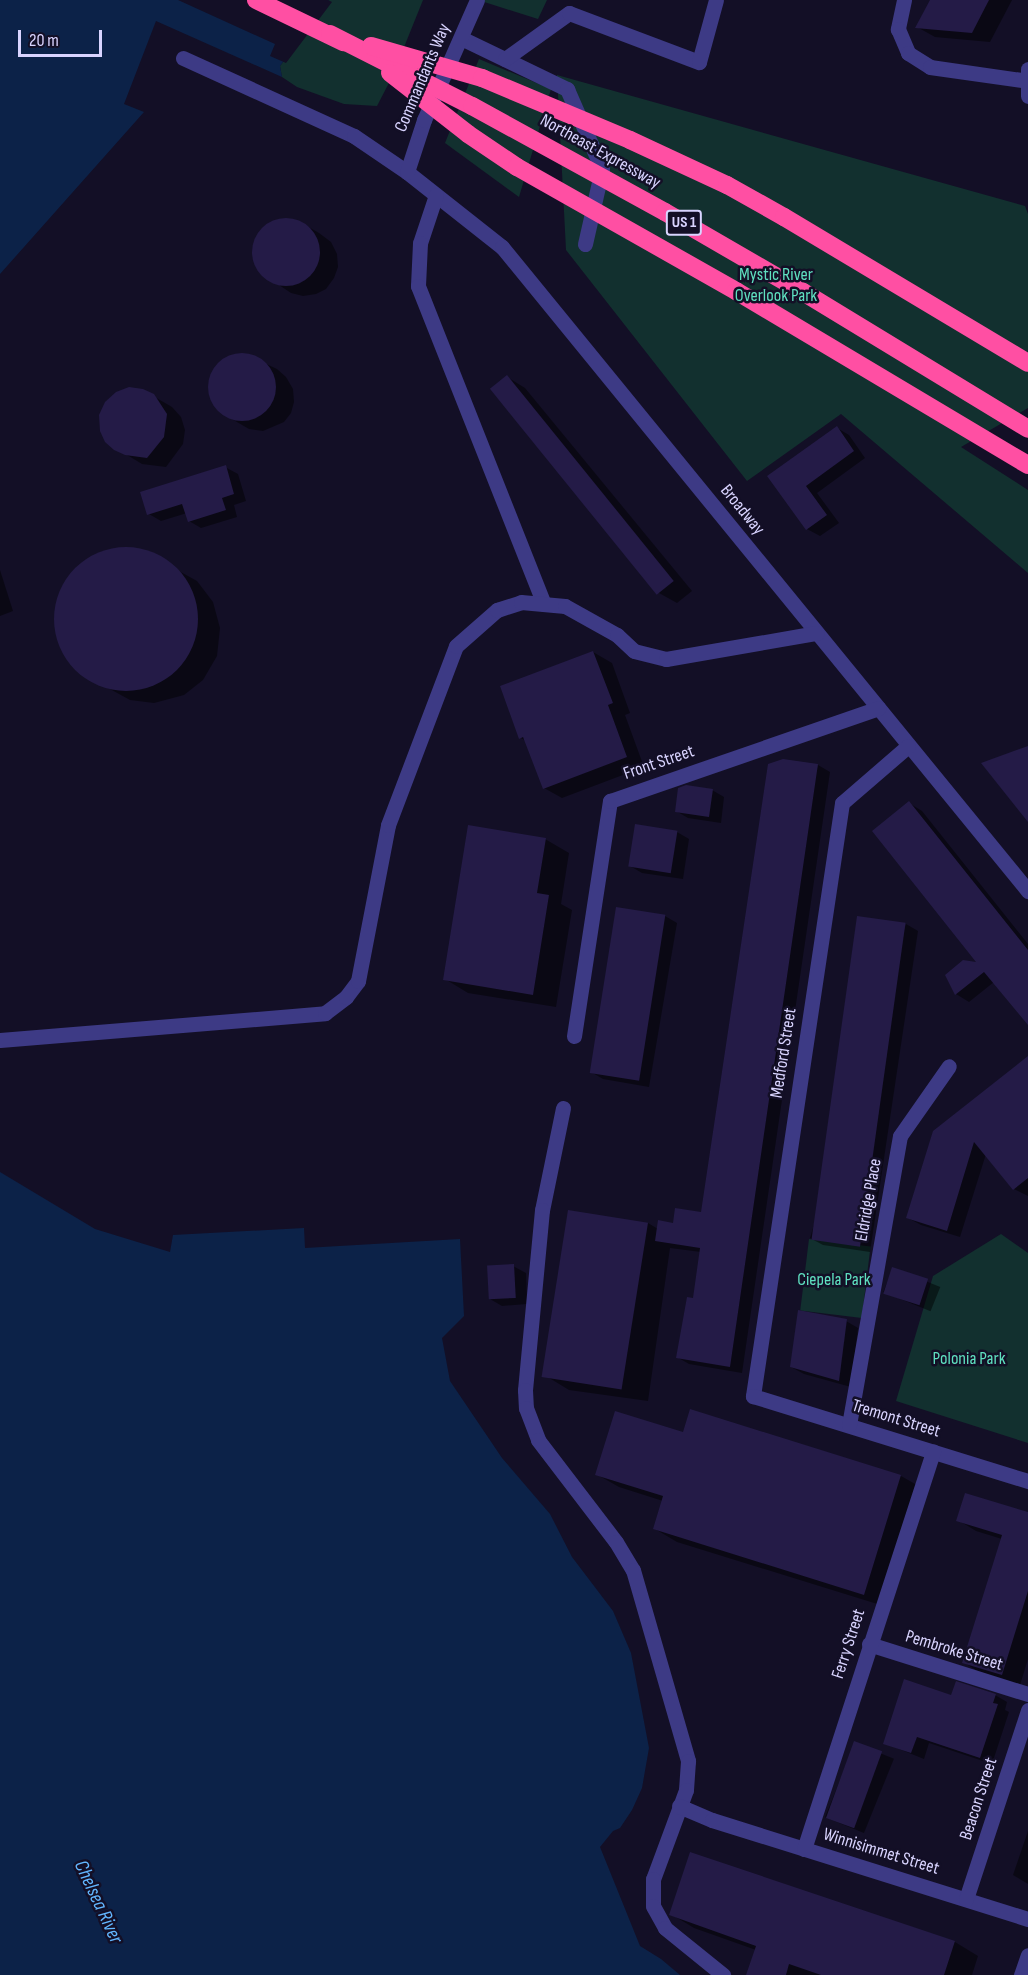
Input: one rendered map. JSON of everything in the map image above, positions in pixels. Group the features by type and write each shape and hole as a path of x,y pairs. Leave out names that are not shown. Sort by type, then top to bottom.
{"highway":[{"name":"US 1","path":"256,0 330,34"},
{"name":"US 1","path":"256,0 360,50"},
{"path":"330,34 482,78 630,140 726,185 784,217 1028,363"},
{"name":"Northeast Expressway","path":"330,34 472,106 655,207 804,292 1028,429"},
{"path":"360,50 468,134 517,167 746,297 1028,465"},
{"name":"Northeast Expressway","path":"360,50 479,109 662,210 826,305 1028,429"}],"street":[{"name":"Commandants Way","path":"407,172 424,120 477,0"},
{"path":"505,59 568,13 699,62 716,0"},
{"path":"904,0 898,29 908,53 930,67 1028,81"},
{"path":"461,38 567,88 602,169 585,244"},
{"name":"Broadway","path":"183,58 354,136 407,172 502,248 1028,891"},
{"path":"1028,69 1028,96"},
{"path":"436,195 420,243 418,286 544,604"},
{"path":"0,1040 325,1013 346,997 358,981 388,825 456,646 497,610 522,602 566,606 617,635 634,651 666,659 817,633"},
{"name":"Front Street","path":"574,1036 610,801 878,708"},
{"name":"Medford Street","path":"753,1396 842,803 908,746"},
{"name":"Eldridge Place","path":"849,1425 900,1136 949,1066"},
{"path":"563,1108 542,1210 525,1390 526,1408 538,1440 616,1542 633,1570 688,1761 686,1790 652,1879 652,1906 664,1928 723,1975"},
{"name":"Tremont Street","path":"753,1396 1028,1481"},
{"name":"Ferry Street","path":"804,1849 933,1451"},
{"name":"Pembroke Street","path":"869,1644 1028,1694"},
{"name":"Beacon Street","path":"966,1899 1028,1710"},
{"name":"Winnisimmet Street","path":"679,1806 723,1823 1028,1919"},
{"path":"1021,1975 1028,1955"}],"green space":[{"path":"329,0 423,0 392,77 377,106 344,104 297,87 282,77 280,66"},
{"path":"478,0 547,0 538,19"},
{"path":"479,59 551,89 519,197 445,143"},
{"name":"Mystic River Overlook Park","path":"557,75 1025,206 1028,214 1028,408 961,447 1028,490 1028,573 841,414 747,481 566,250"},
{"name":"Polonia Park","path":"1001,1234 1028,1253 1028,1443 896,1401 933,1276"},
{"name":"Ciepela Park","path":"809,1239 871,1247 862,1318 800,1310"}],"water":[{"path":"0,0 329,0 280,66 282,77 156,21 124,104 144,112 0,274"},
{"name":"Chelsea River","path":"0,1172 95,1229 170,1252 173,1235 304,1228 305,1248 460,1239 464,1316 442,1338 450,1381 502,1458 550,1514 572,1557 613,1611 631,1653 649,1748 642,1788 632,1810 620,1828 613,1831 600,1847 640,1946 661,1959 680,1975 0,1975"}],"pier":[{"path":"178,0 328,0 332,2 286,63 270,56 275,44"}],"building":[{"path":"930,0 989,0 972,33 915,28"},
{"path":"279,218 293,218 305,223 315,233 320,252 315,271 305,281 293,286 279,286 267,281 257,271 252,259 252,245 257,233 267,223"},
{"path":"235,353 249,353 261,358 271,368 276,387 271,406 261,416 249,421 235,421 223,416 213,406 208,394 208,380 213,368 223,358"},
{"path":"507,375 674,581 657,595 490,389"},
{"path":"129,387 143,389 154,394 167,414 164,437 147,458 125,455 114,450 105,442 100,431 99,415 105,402 116,392"},
{"path":"837,426 854,451 806,486 827,515 806,530 767,476"},
{"path":"226,465 234,494 222,498 226,510 188,522 182,504 147,515 140,492"},
{"path":"126,547 153,553 177,568 192,592 198,619 192,646 177,670 153,685 126,691 99,685 75,670 60,646 54,619 60,592 75,568 99,553"},
{"path":"593,651 613,703 608,705 627,757 543,789 523,737 519,739 500,686"},
{"path":"1028,746 1028,822 981,763"},
{"path":"783,759 818,764 730,1367 676,1358 687,1297 693,1298 700,1248 655,1241 658,1220 673,1223 675,1208 701,1212 768,764"},
{"path":"686,785 713,789 709,817 675,812 678,788"},
{"path":"909,801 1028,950 1028,1025 984,972 955,995 945,975 963,960 976,962 872,831"},
{"path":"635,824 677,831 671,873 628,866"},
{"path":"468,825 546,838 537,893 549,895 533,995 443,980"},
{"path":"616,907 665,915 639,1081 590,1073"},
{"path":"857,916 906,923 860,1247 811,1240"},
{"path":"1028,1056 1028,1178 1013,1190 974,1142 947,1231 906,1218 933,1131"},
{"path":"568,1210 648,1223 622,1390 542,1377"},
{"path":"514,1264 516,1298 489,1299 487,1265"},
{"path":"892,1267 928,1279 919,1305 883,1294"},
{"path":"798,1310 847,1319 839,1381 790,1367"},
{"path":"690,1409 901,1475 864,1595 653,1529 663,1496 595,1475 615,1411 683,1432"},
{"path":"965,1493 1028,1512 1028,1591 1002,1675 962,1663 1002,1535 956,1521"},
{"path":"904,1679 951,1695 956,1681 996,1694 993,1703 998,1704 980,1758 917,1737 911,1753 883,1744"},
{"path":"854,1741 882,1751 854,1828 826,1818"},
{"path":"690,1852 955,1941 944,1975 821,1975 789,1964 786,1975 746,1975 756,1946 669,1915"}]}
